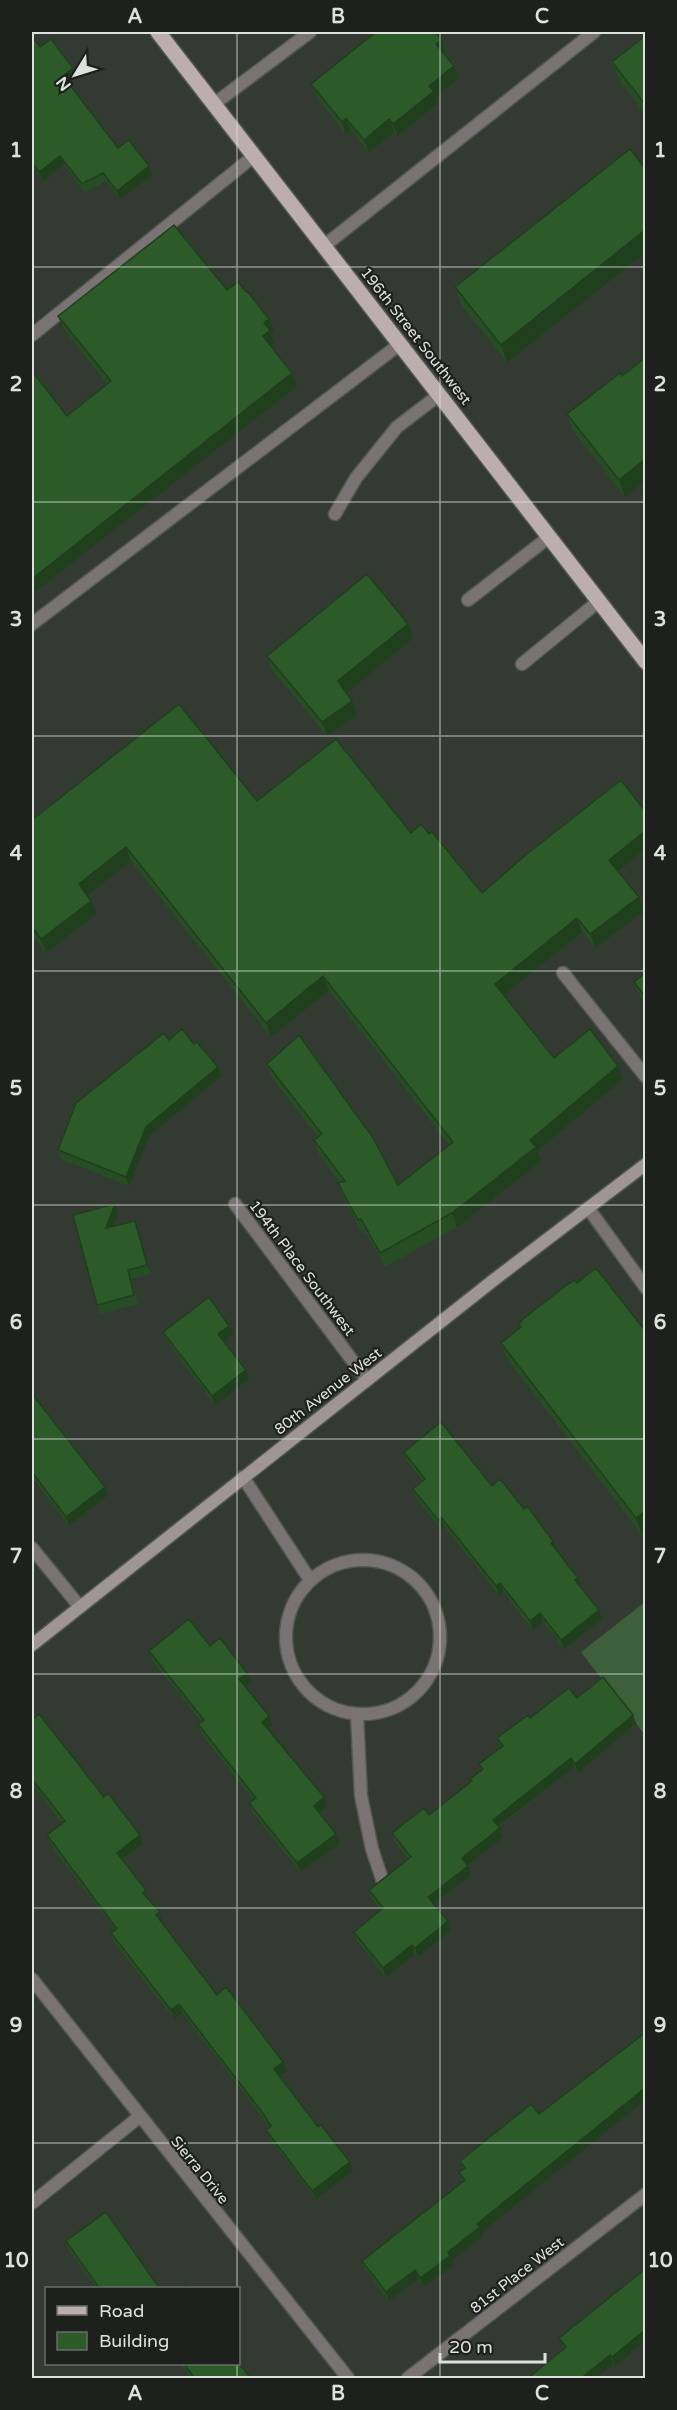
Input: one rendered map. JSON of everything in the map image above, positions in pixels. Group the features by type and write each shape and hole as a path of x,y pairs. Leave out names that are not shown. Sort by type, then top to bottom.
{"main road":[{"name":"196th Street Southwest","path":"158,32 645,662"}],"street":[{"path":"214,104 310,32"},
{"path":"324,246 594,32"},
{"path":"32,335 254,156"},
{"path":"32,624 400,344"},
{"path":"335,514 356,478 397,427 439,395"},
{"path":"468,600 549,537"},
{"path":"522,664 598,601"},
{"path":"563,973 645,1077"},
{"name":"80th Avenue West","path":"32,1645 243,1477 645,1164"},
{"name":"194th Place Southwest","path":"235,1204 367,1380"},
{"path":"588,1208 645,1288"},
{"path":"243,1477 310,1580"},
{"path":"32,1548 80,1607"},
{"path":"357,1560 382,1562 405,1572 424,1589 436,1612 441,1637 437,1662 425,1685 406,1702 383,1713 357,1715 333,1709 311,1695 295,1674 286,1650 286,1624 294,1600 310,1580 332,1566 357,1560"},
{"path":"357,1715 361,1796 372,1849 383,1882"},
{"name":"Sierra Drive","path":"32,1979 348,2379"},
{"path":"32,2203 139,2117"},
{"name":"81st Place West","path":"408,2379 645,2194"}],"green space":[{"path":"645,1602 645,1735 581,1652"}],"building":[{"path":"376,32 435,32 442,40 436,44 454,66 429,86 434,91 393,124 389,119 364,140 346,118 342,122 311,84"},
{"path":"645,36 645,104 612,62"},
{"path":"32,37 40,47 51,39 73,68 63,76 118,148 129,140 149,166 117,191 103,173 82,184 60,156 39,172 32,162"},
{"path":"630,149 645,168 645,230 501,345 455,287"},
{"path":"174,225 227,290 238,282 247,291 269,319 264,323 270,330 263,336 292,373 32,579 32,371 67,416 111,381 58,316"},
{"path":"645,358 645,459 619,480 567,414 620,373 622,376"},
{"path":"367,574 408,624 338,681 352,701 322,722 267,656"},
{"path":"179,704 257,801 336,739 411,833 421,824 429,834 432,832 482,893 527,854 621,780 645,811 645,831 609,860 639,897 590,934 577,918 495,984 554,1058 590,1029 618,1066 530,1140 536,1147 452,1213 380,1253 361,1219 358,1220 338,1183 345,1181 314,1140 322,1134 267,1064 299,1035 373,1138 398,1185 453,1142 323,976 266,1023 126,847 79,884 91,901 41,939 32,927 32,820"},
{"path":"645,973 645,997 634,982"},
{"path":"182,1029 194,1044 197,1042 218,1067 146,1127 126,1177 58,1150 76,1103 164,1033 169,1040"},
{"path":"115,1204 106,1228 135,1221 147,1265 128,1270 134,1295 97,1305 73,1215"},
{"path":"596,1268 643,1328 645,1326 645,1511 636,1518 501,1343 521,1327 519,1325 522,1320 568,1284 575,1280 577,1283"},
{"path":"209,1297 229,1326 218,1334 246,1370 212,1396 163,1332"},
{"path":"32,1394 105,1487 66,1517 32,1472"},
{"path":"441,1422 492,1486 500,1479 524,1509 527,1506 553,1541 551,1543 578,1578 575,1580 599,1610 561,1640 540,1613 530,1621 500,1583 496,1586 441,1517 438,1520 413,1489 425,1479 404,1452"},
{"path":"189,1619 210,1646 220,1638 247,1673 239,1679 269,1716 262,1722 324,1797 314,1806 336,1834 297,1863 249,1803 256,1798 198,1724 204,1720 149,1651"},
{"path":"603,1677 633,1715 575,1764 571,1758 493,1820 500,1828 462,1858 468,1866 428,1897 448,1921 415,1948 412,1945 383,1968 354,1932 383,1908 369,1890 411,1857 392,1833 424,1808 429,1815 472,1781 470,1779 483,1769 479,1764 503,1746 497,1738 528,1715 530,1718 569,1688 577,1698"},
{"path":"39,1714 104,1797 108,1793 140,1835 117,1853 146,1890 143,1893 160,1912 156,1915 217,1995 226,1987 283,2062 274,2069 318,2127 321,2125 350,2162 312,2191 266,2130 271,2126 262,2112 179,2004 171,2010 111,1933 117,1929 47,1835 65,1821 32,1779 32,1720"},
{"path":"645,2033 645,2088 477,2224 480,2227 448,2252 450,2256 420,2278 415,2270 386,2292 362,2261 465,2180 459,2172 465,2168 460,2161 531,2104 539,2114"},
{"path":"106,2212 159,2287 99,2287 66,2241"},
{"path":"645,2269 645,2330 580,2379 527,2379 566,2347 559,2338"},
{"path":"185,2365 240,2365 251,2379 195,2379"}]}
